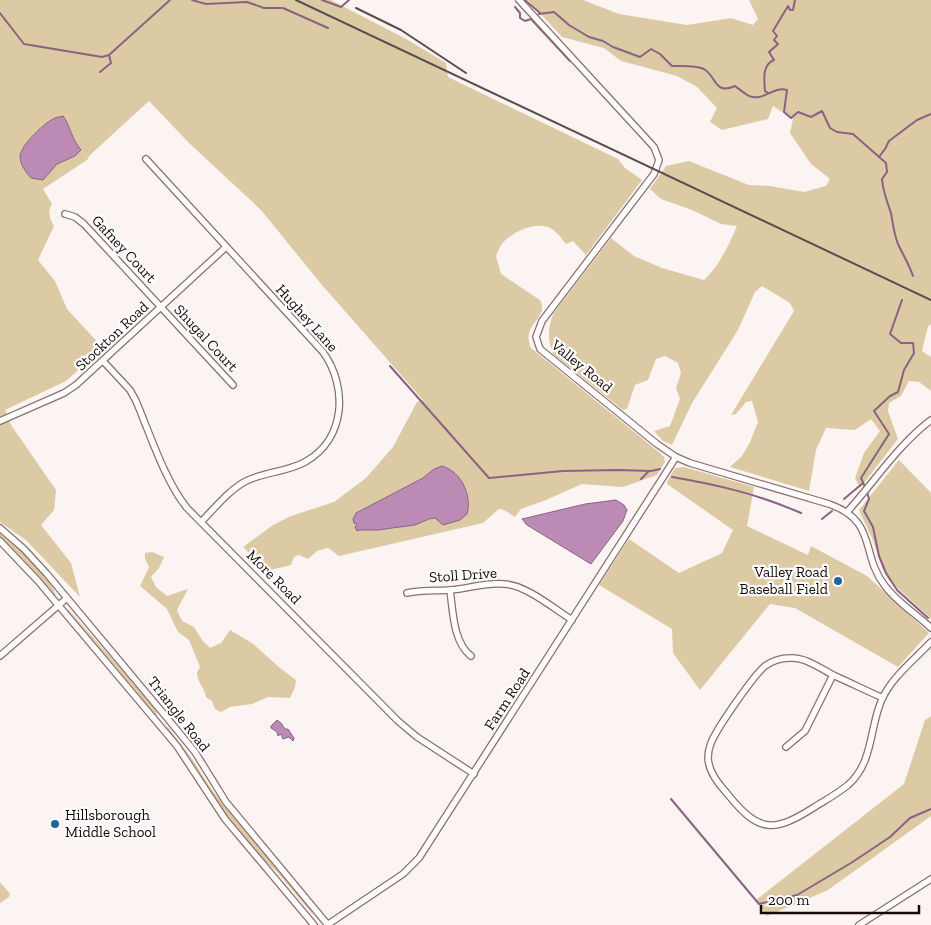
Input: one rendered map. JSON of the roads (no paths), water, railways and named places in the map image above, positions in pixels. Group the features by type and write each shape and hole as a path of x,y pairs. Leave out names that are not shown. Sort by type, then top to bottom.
{"street":[{"name":"Valley Road","path":"519,0 654,147 659,160 656,170 643,189 542,321 536,333 538,345 545,354 657,444 676,457 700,466 824,502 847,512 855,518 864,532 876,570 884,586 931,628"},
{"name":"Hughey Lane","path":"146,159 327,358 337,378 340,403 335,427 328,439 312,457 297,466 247,481 234,490 201,522"},
{"name":"Gafney Court","path":"65,214 75,217 84,224 161,307"},
{"name":"Stockton Road","path":"0,421 64,393 76,385 226,247"},
{"name":"Shugal Court","path":"161,307 233,385"},
{"name":"More Road","path":"103,361 130,390 170,481 180,499 398,721 417,737 474,774"},
{"path":"847,512 902,446 931,420"},
{"name":"Farm Road","path":"328,925 410,868 419,858 676,457"},
{"name":"Triangle Road","path":"0,528 24,549 67,598 188,743 226,802 328,925"},
{"name":"Triangle Road","path":"0,541 28,568 176,746 225,819 314,925"},
{"name":"Stoll Drive","path":"407,593 421,590 450,590 485,584 510,585 526,591 572,620"},
{"path":"450,590 458,636 463,648 471,656"},
{"path":"0,656 67,598"},
{"path":"883,698 799,658 786,658 771,662 755,678 714,736 709,752 709,764 712,774 750,819 762,824 782,825 800,816 847,785 861,770 866,760 883,698 892,684 931,642"},
{"path":"786,748 805,731 833,675"},
{"path":"859,925 931,879"}],"waterway":[{"path":"0,13 24,44 102,57 109,55 170,0"},
{"path":"192,0 206,4 247,2 264,8 283,8 328,28"},
{"path":"322,0 341,7 349,0"},
{"path":"525,0 540,13"},
{"path":"768,93 765,91 765,73 767,65 774,60 769,52 778,44 774,40 777,36 773,31 788,6 790,10 793,10 795,0"},
{"path":"515,7 520,13 520,18 525,21 531,19 570,61"},
{"path":"539,14 554,12 569,25 589,37 640,57 651,49 660,54 672,66 693,66 704,69 719,87 728,88 735,86 749,96 754,97 764,96 777,90 787,90 784,112 791,118 798,112 811,117 822,111 830,128 837,132 853,134 886,163 887,172 882,179 884,192 897,240 913,276"},
{"path":"100,72 111,63 109,55"},
{"path":"879,157 889,141 917,120 931,114"},
{"path":"865,487 861,478 889,434 874,411 890,396 898,392 904,370 914,353 913,343 901,343 890,334 902,300"},
{"path":"390,366 489,478 563,471 651,471 660,469"},
{"path":"641,479 648,472"},
{"path":"672,477 738,491 769,500 801,513"},
{"path":"844,499 863,483"},
{"path":"867,492 869,499 864,511 873,527 879,556 886,573 897,590 928,618"},
{"path":"822,519 832,511"},
{"path":"671,799 759,904 797,895 890,837 910,818 931,809"}],"railway":[{"path":"296,0 931,300"},
{"path":"356,8 401,30 466,73"}],"place":[{"name":"Valley Road Baseball Field","path":"838,581"},
{"name":"Hillsborough Middle School","path":"55,824"}]}
